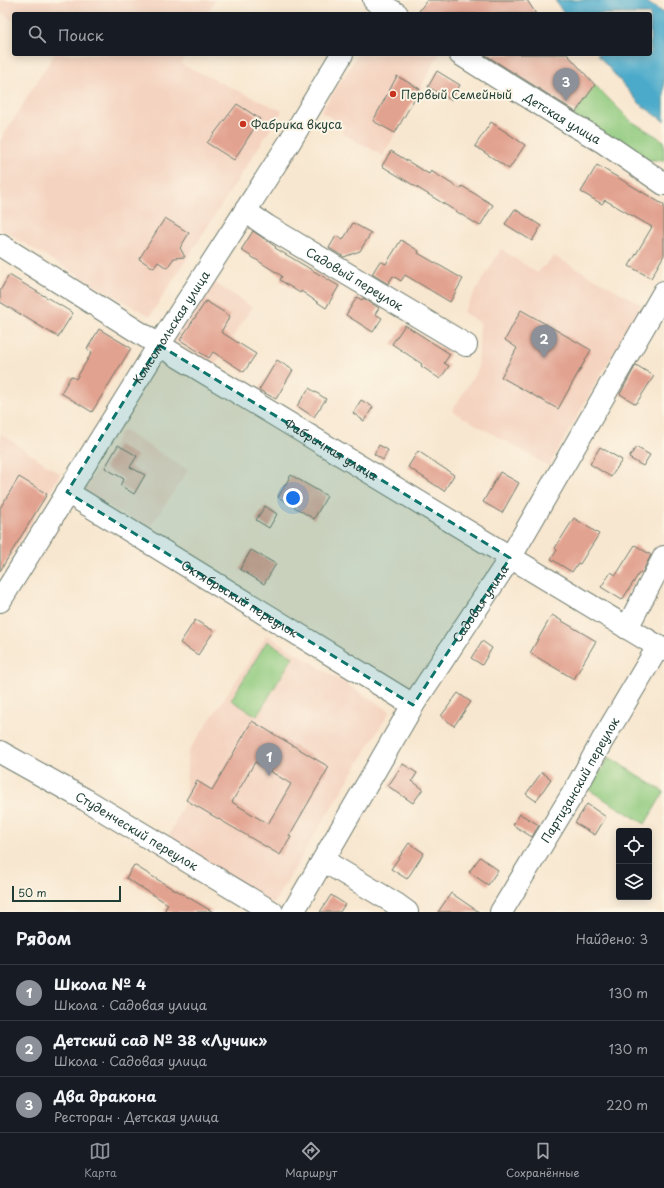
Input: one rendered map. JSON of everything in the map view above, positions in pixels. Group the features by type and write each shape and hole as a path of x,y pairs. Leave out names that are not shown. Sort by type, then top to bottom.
{"street":[{"path":"366,12 374,0 394,12"},
{"name":"Комсомольская улица","path":"0,601 159,345 289,143 341,56"},
{"name":"Детская улица","path":"463,56 603,142 664,184"},
{"name":"Садовый переулок","path":"245,211 267,226 466,345"},
{"name":"Фабричная улица","path":"0,245 159,345 661,649"},
{"name":"Садовая улица","path":"293,912 324,861 413,705 510,558 664,292"},
{"name":"Октябрьский переулок","path":"67,492 413,705"},
{"path":"628,628 664,557"},
{"name":"Партизанский переулок","path":"501,912 575,790 602,741 661,649"},
{"name":"Студенческий переулок","path":"0,752 86,800 272,912"},
{"path":"324,861 407,912"}],"highlighted area":[{"path":"159,345 510,558 413,705 67,492"}],"shaded area":[{"path":"0,0 215,0 209,12 12,12 12,20 0,12"},
{"path":"53,56 186,56 181,64 282,111 150,316 94,285 0,229 0,141"},
{"path":"357,56 438,56 383,156 342,133 345,126 321,112"},
{"path":"501,249 537,273 554,256 641,304 549,466 452,411 478,369 480,323 463,312"},
{"path":"210,280 252,307 214,366 172,341"},
{"path":"123,430 188,470 148,530 84,490"},
{"path":"0,433 60,474 0,574"},
{"path":"267,635 390,711 273,904 168,838 185,801 188,752"}],"green space":[{"path":"595,85 631,121 664,141 664,162 661,160 647,160 572,118"},
{"path":"267,641 293,657 257,716 231,700"},
{"path":"609,757 664,792 645,824 589,790"}],"water":[{"path":"555,0 643,0 664,13 664,121 640,104 599,56 652,56 652,12 563,12"}],"building":[{"path":"427,0 527,0 535,12 418,12"},
{"path":"487,56 569,56 595,85 576,112"},
{"path":"437,71 460,85 451,100 428,87"},
{"path":"397,76 420,89 395,133 373,121"},
{"path":"237,104 260,119 234,160 207,143"},
{"path":"491,122 525,145 509,169 475,146"},
{"path":"391,151 429,174 431,171 460,189 462,186 493,205 480,226 382,166"},
{"path":"597,165 664,205 664,255 651,278 629,266 652,227 605,200 602,204 581,192"},
{"path":"515,209 541,226 532,241 505,224"},
{"path":"165,218 189,233 180,248 185,257 174,258 167,268 158,262 154,268 139,259"},
{"path":"353,223 371,233 360,251 344,257 329,248 336,236 343,240"},
{"path":"253,231 276,247 275,248 339,286 326,308 301,291 300,293 280,280 282,276 241,250"},
{"path":"401,240 419,251 418,253 463,279 450,302 405,275 401,281 393,276 388,284 372,274 380,261 386,264"},
{"path":"9,275 73,313 58,337 0,302 0,291"},
{"path":"357,297 362,300 363,298 379,308 375,314 382,318 373,332 346,315"},
{"path":"206,301 230,316 221,332 256,354 244,372 213,352 209,358 180,340"},
{"path":"521,310 591,350 558,409 501,377 517,348 505,340"},
{"path":"405,325 450,354 444,363 449,366 440,379 421,366 422,364 392,344"},
{"path":"99,329 131,348 92,412 61,393 71,376 76,379 92,352 87,349"},
{"path":"277,360 293,370 276,399 259,390"},
{"path":"636,365 654,376 636,404 620,394"},
{"path":"309,388 326,399 314,417 297,406"},
{"path":"361,400 373,407 364,421 353,413"},
{"path":"118,445 137,456 130,467 145,475 134,494 120,485 124,479 105,468"},
{"path":"379,445 388,450 383,460 374,454"},
{"path":"600,447 622,460 611,477 590,464"},
{"path":"636,447 650,455 643,466 629,458"},
{"path":"418,451 454,475 444,491 408,467"},
{"path":"500,472 519,483 502,513 483,502"},
{"path":"291,475 327,496 314,519 278,497"},
{"path":"19,477 47,494 0,571 0,508"},
{"path":"265,506 277,514 269,528 256,520"},
{"path":"574,518 599,534 580,564 578,563 572,572 551,559 557,550 555,548"},
{"path":"635,545 651,555 642,573 640,572 622,600 601,587 611,572 616,575"},
{"path":"251,550 276,564 264,584 240,569"},
{"path":"552,615 596,641 574,679 530,653"},
{"path":"195,620 214,631 198,655 180,643"},
{"path":"482,641 492,648 482,665 471,658"},
{"path":"458,693 471,702 454,726 441,716"},
{"path":"252,721 329,767 289,836 291,837 280,855 186,800 197,781 212,790","holes":["255,762 291,784 268,824 232,802"]},
{"path":"403,764 417,773 412,781 423,789 413,803 388,786"},
{"path":"542,772 551,779 536,801 526,794"},
{"path":"587,804 606,817 595,835 575,823"},
{"path":"520,814 539,825 532,837 513,825"},
{"path":"409,843 424,853 407,879 391,869"},
{"path":"480,857 498,870 488,885 469,872"},
{"path":"134,865 213,912 164,912 168,904 126,878"},
{"path":"451,893 479,912 438,912"},
{"path":"331,895 345,904 340,912 320,912"}],"place":[{"name":"Первый Семейный","path":"393,94"},
{"name":"Два дракона","path":"566,101"},
{"name":"Фабрика вкуса","path":"243,124"},
{"name":"Детский сад № 38 «Лучик»","path":"544,358"},
{"name":"Школа № 4","path":"269,776"}]}
